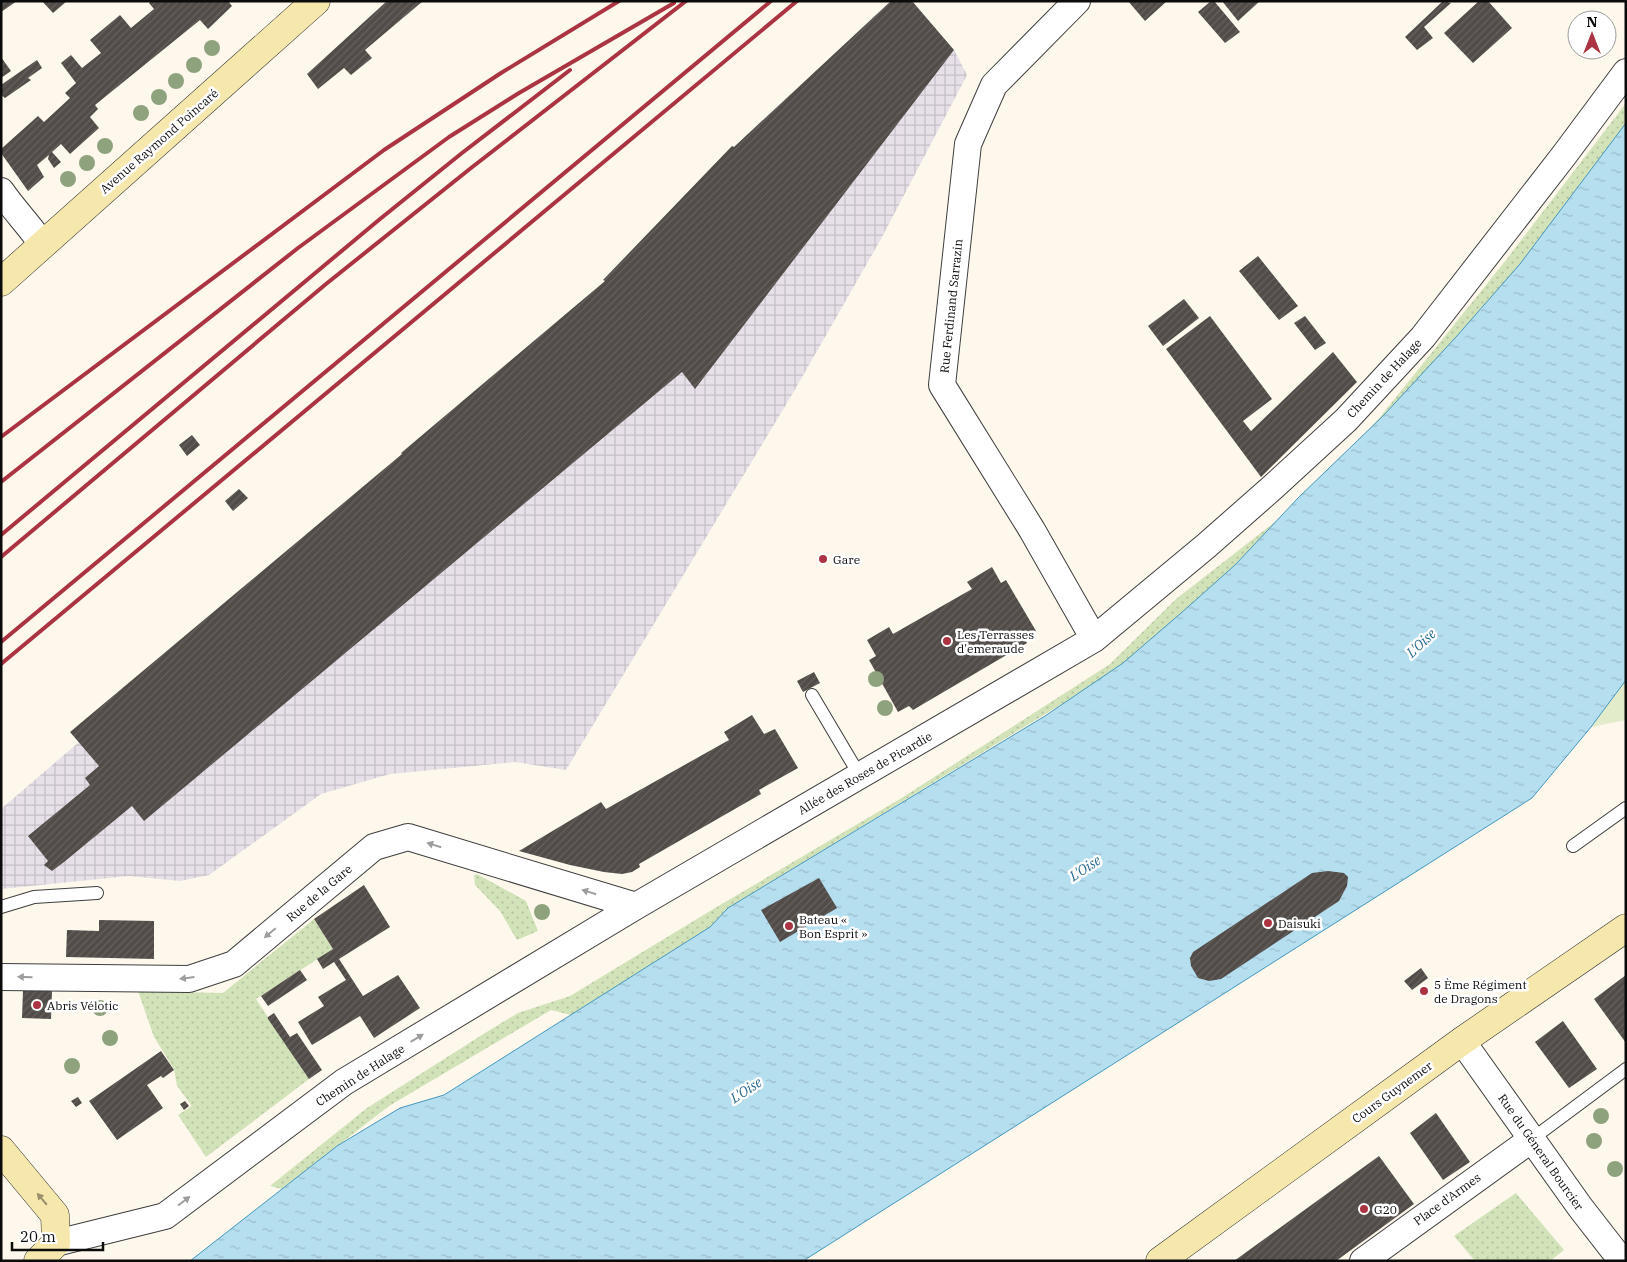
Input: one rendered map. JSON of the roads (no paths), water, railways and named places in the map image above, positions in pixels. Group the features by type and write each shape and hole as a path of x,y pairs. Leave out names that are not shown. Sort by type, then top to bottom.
{"main road":[{"name":"Avenue Raymond Poincaré","path":"1,282 316,1"},
{"name":"Cours Guynemer","path":"1160,1261 1462,1041 1626,928"},
{"path":"1,1150 54,1215 47,1252"}],"street":[{"name":"Rue Ferdinand Sarrazin","path":"1077,1 994,85 968,144 942,386 1032,530 1094,639"},
{"name":"Chemin de Halage","path":"1094,639 1266,494 1359,406 1423,337 1566,154 1626,72"},
{"path":"1,191 16,213 42,244"},
{"name":"Allée des Roses de Picardie","path":"636,906 1094,639"},
{"name":"Rue de la Gare","path":"1,977 190,979 234,964 374,847 408,837 636,906"},
{"name":"Chemin de Halage","path":"47,1252 165,1216 344,1082 636,906"},
{"name":"Rue du Géneral Bourcier","path":"1462,1041 1595,1228 1622,1261"},
{"name":"Place d'Armes","path":"1363,1261 1532,1139"}],"lane":[{"path":"812,694 860,776"},
{"path":"1574,846 1626,808"},
{"path":"1,907 34,897 97,893"},
{"path":"1532,1139 1626,1069"}],"water":[{"name":"L'Oise","path":"1626,123 1626,680 1591,727 1532,798 803,1261 190,1261 337,1146 400,1108 444,1095 710,927 728,908 1045,716 1123,663 1236,564 1298,498 1383,416 1520,264"}],"railway":[{"path":"1,437 384,150 501,73 619,1"},
{"path":"1,557 326,284 471,168 686,1"},
{"path":"1,642 771,1"},
{"path":"1,664 797,1"},
{"path":"1,482 298,248 449,137 519,93 674,3"},
{"path":"1,535 380,219 570,70"}],"place":[{"name":"Gare","path":"823,559"},
{"name":"Les Terrasses d'emeraude","path":"947,641"},
{"name":"Daisuki","path":"1268,923"},
{"name":"Bateau « Bon Esprit »","path":"789,926"},
{"name":"5 Ème Régiment de Dragons","path":"1424,991"},
{"name":"Abris Vélotic","path":"37,1005"},
{"name":"G20","path":"1364,1209"}]}
